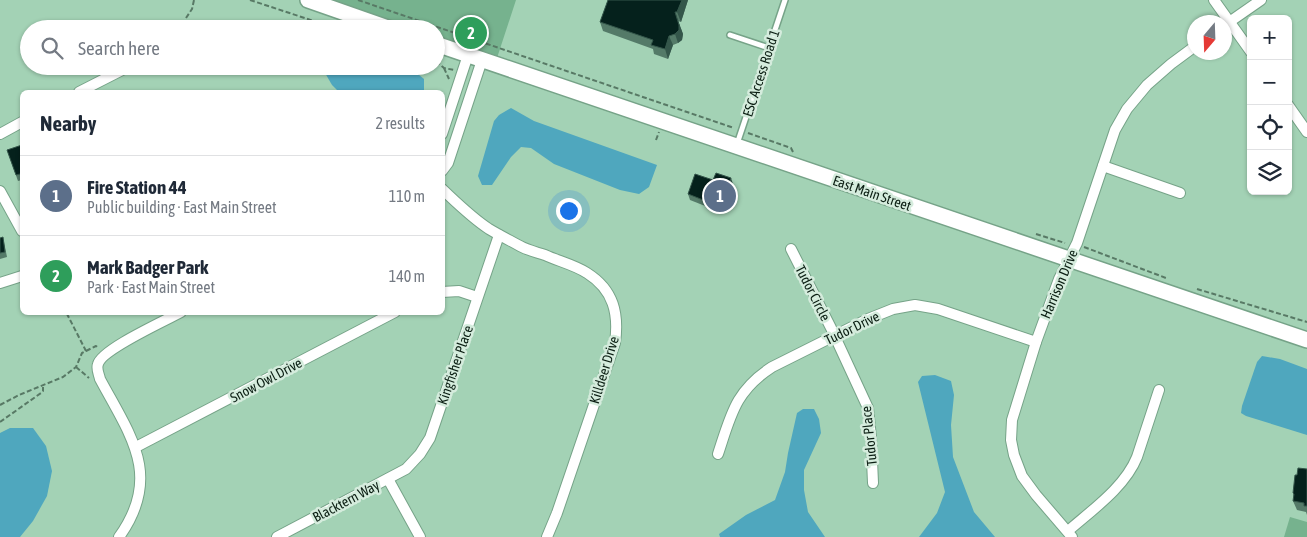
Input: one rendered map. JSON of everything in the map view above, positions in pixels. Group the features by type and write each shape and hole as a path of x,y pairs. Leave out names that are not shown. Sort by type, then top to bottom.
{"main road":[{"path":"308,0 365,20"},
{"name":"East Main Street","path":"445,47 1307,340"}],"street":[{"path":"1214,0 1222,15"},
{"path":"1232,20 1261,0"},
{"path":"1232,30 1247,47"},
{"name":"Harrison Drive","path":"1070,534 1022,476 1011,440 1012,420 1036,342 1059,279 1077,243 1115,130 1127,109 1147,85 1170,64 1187,52"},
{"path":"445,127 475,58"},
{"path":"445,167 448,163 475,58"},
{"path":"83,90 112,75"},
{"path":"1292,111 1307,132"},
{"path":"0,134 20,123"},
{"path":"1102,166 1180,193"},
{"path":"0,191 20,227"},
{"name":"Killdeer Drive","path":"445,193 462,208 499,235 522,247 586,272 599,282 614,305 617,318 615,343 547,537"},
{"name":"Kingfisher Place","path":"388,479 406,469 420,454 430,438 499,235"},
{"name":"Tudor Circle","path":"791,250 835,336"},
{"path":"0,283 20,277"},
{"path":"445,292 459,291 477,297"},
{"name":"Tudor Drive","path":"718,454 731,415 752,382 772,367 868,319 893,309 915,305 938,309 1036,342"},
{"path":"119,537 135,509 141,482 140,467 136,448 130,434 100,379 98,364 101,358 112,349 175,315"},
{"name":"Snow Owl Drive","path":"136,448 389,315"},
{"name":"Tudor Place","path":"835,336 868,408 872,437 873,482"},
{"path":"1070,534 1127,477 1137,457 1159,390"},
{"path":"388,479 420,537"},
{"name":"Blacktern Way","path":"277,537 388,479"}],"lane":[{"name":"ESC Access Road 1","path":"736,147 785,0"},
{"path":"730,35 769,48"}],"path":[{"path":"186,20 192,9 194,0"},
{"path":"250,0 311,20"},
{"path":"358,0 417,20"},
{"path":"445,30 725,125"},
{"path":"656,140 659,132"},
{"path":"1031,232 1067,244"},
{"path":"1088,248 1169,279"},
{"path":"1197,288 1307,322"},
{"path":"68,315 86,351"},
{"path":"0,405 63,377 76,367 82,353 96,346 101,349"},
{"path":"76,367 89,378"},
{"path":"0,422 41,393 43,386"}],"green space":[{"path":"327,0 516,0 497,58 445,40 445,20 386,20"},
{"path":"1290,517 1307,522 1307,537 1284,537"}],"water":[{"path":"326,75 419,75 424,79 424,90 337,90"},
{"path":"511,108 534,121 657,165 649,187 639,194 620,190 554,164 531,148 521,147 511,157 492,185 482,185 478,176 494,121 499,115"},
{"path":"1262,356 1280,359 1307,369 1307,435 1241,413 1257,362"},
{"path":"935,375 951,381 954,395 951,425 953,457 974,512 995,537 919,537 937,513 945,492 918,382 922,376"},
{"path":"803,409 814,409 819,419 821,433 804,470 804,490 808,512 825,537 720,537 719,534 746,515 775,500 785,472 797,413"},
{"path":"10,428 33,428 46,446 52,471 47,496 33,521 20,537 0,537 0,433"}],"building":[{"path":"608,0 682,0 677,12 675,12 679,30 669,36 665,49 651,45 653,40 600,22"},
{"path":"20,146 20,174 16,175 7,150"},
{"path":"716,173 731,178 721,207 688,194 695,174 713,180"},
{"path":"3,237 5,252 0,253 0,238"},
{"path":"1298,468 1307,469 1307,506 1304,506 1304,503 1293,501 1295,475 1297,475"}],"place":[{"name":"Mark Badger Park","path":"471,33"},
{"name":"Fire Station 44","path":"720,196"}]}
